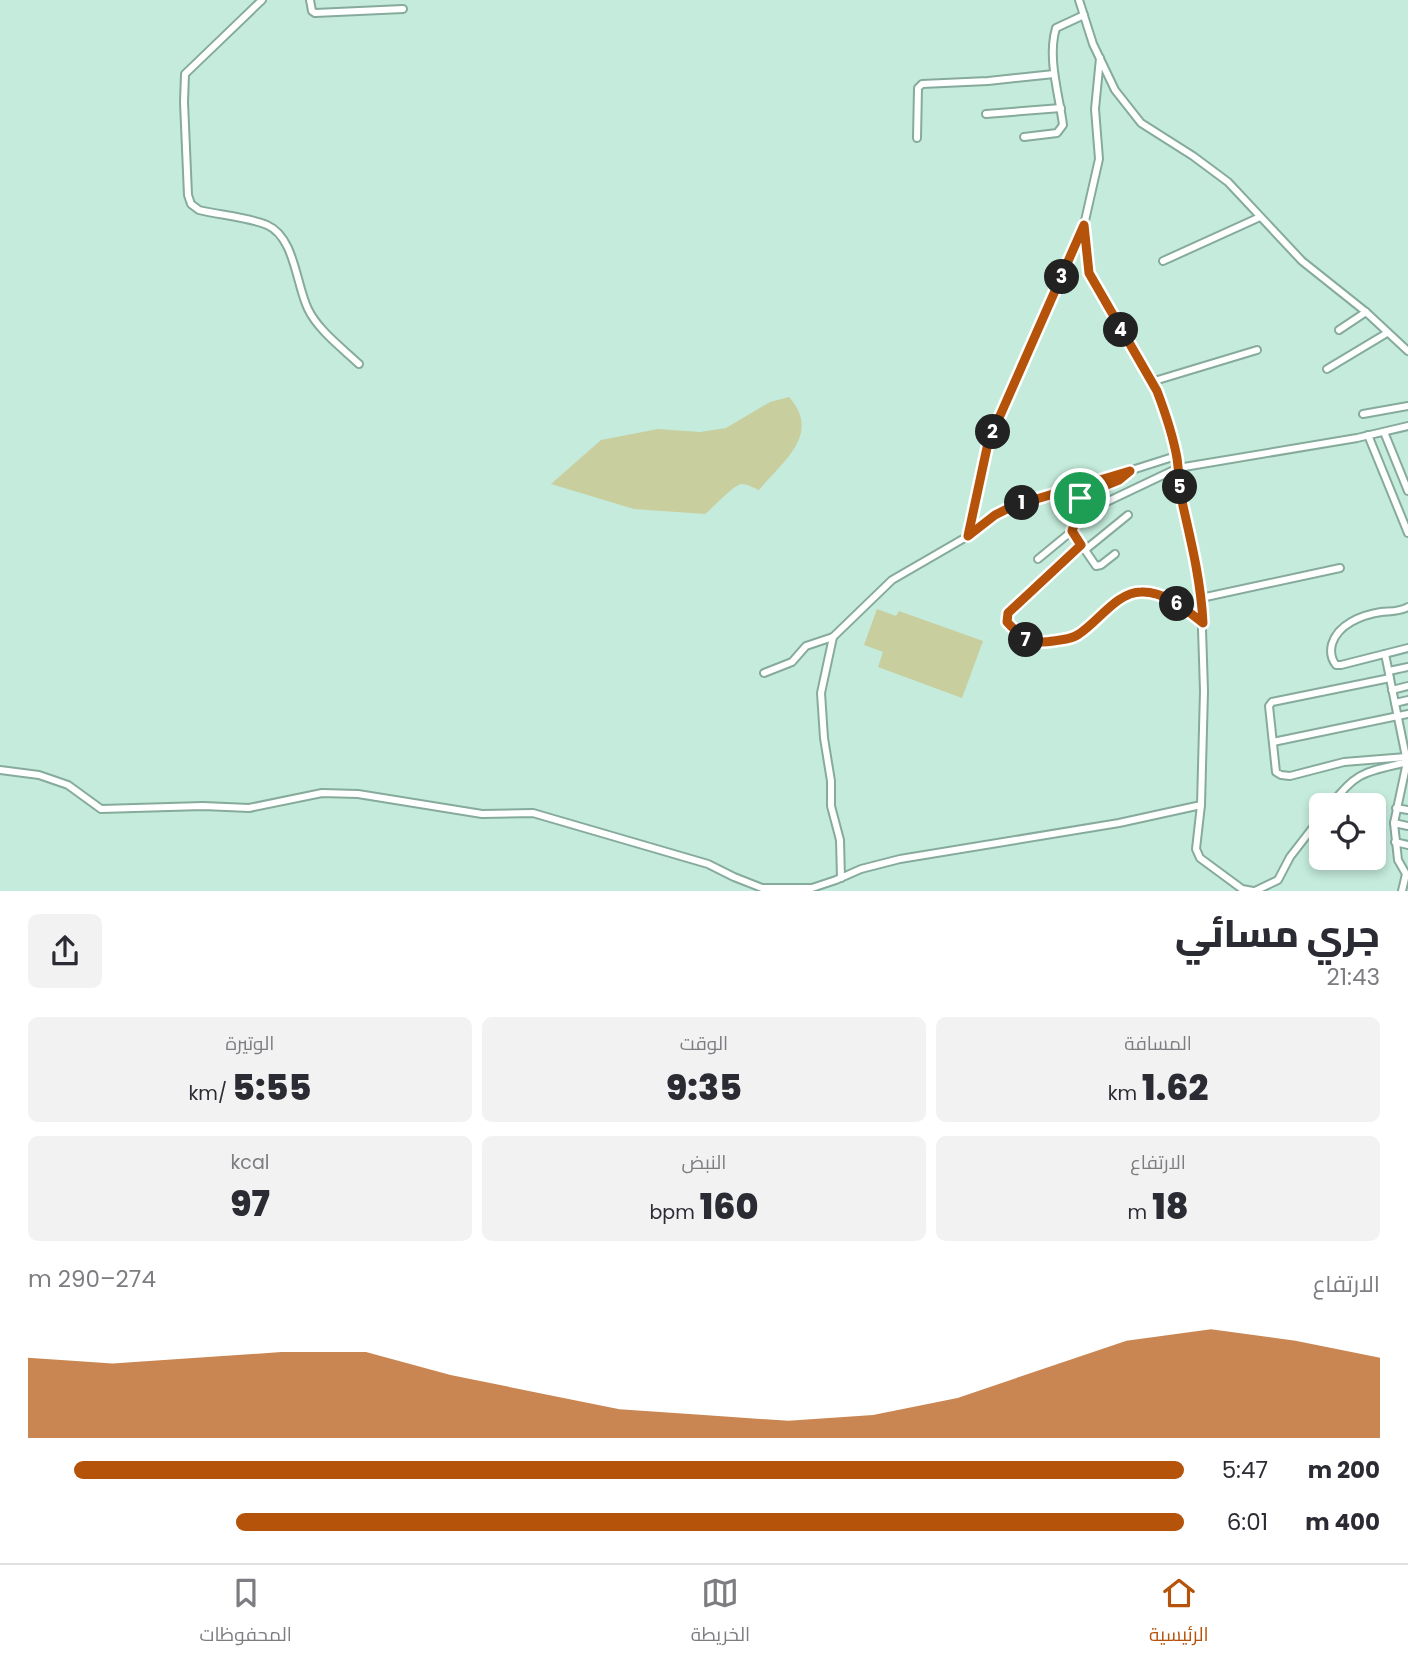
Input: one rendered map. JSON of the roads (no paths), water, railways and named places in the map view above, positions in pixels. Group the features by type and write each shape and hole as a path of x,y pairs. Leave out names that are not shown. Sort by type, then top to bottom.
{"street":[{"path":"262,0 185,74 188,195 191,204 199,210 268,225 281,235 308,310 359,364"},
{"path":"310,0 312,11 316,13 403,9"},
{"path":"1079,0 1115,90 1141,123 1228,182 1303,261 1366,312 1408,351"},
{"path":"1024,136 1057,132 1063,125 1054,74 1054,36 1056,28 1084,15"},
{"path":"968,536 988,443 1084,225 1099,159 1095,109 1100,58"},
{"path":"917,138 918,88 922,84 1054,74"},
{"path":"986,114 1061,108"},
{"path":"1163,261 1260,217"},
{"path":"1084,225 1089,273 1164,408 1176,456 1182,503 1202,598 1201,805 1196,849 1200,858 1242,889 1254,891 1278,880 1290,857 1309,832"},
{"path":"1339,330 1366,312"},
{"path":"1326,369 1387,333"},
{"path":"1151,382 1257,350"},
{"path":"1363,414 1408,406"},
{"path":"1077,516 1178,468 1408,426"},
{"path":"1384,432 1408,491"},
{"path":"1368,435 1408,533"},
{"path":"764,673 792,662 806,646 832,636 892,580 968,536 995,515 1013,506 1176,456"},
{"path":"1038,559 1072,531 1080,498 1084,494 1119,480 1130,471"},
{"path":"1128,515 1083,548 1008,613 1007,622 1023,639 1042,643 1071,638 1086,629 1118,601 1137,591 1163,596 1203,623"},
{"path":"1072,531 1096,566 1115,554"},
{"path":"1202,598 1340,568"},
{"path":"1406,609 1378,612 1353,621 1338,634 1331,648 1332,659 1336,665 1408,648"},
{"path":"832,636 821,693 824,738 831,780 831,806 840,840 841,878"},
{"path":"1385,654 1398,717 1405,733 1407,760 1407,773 1394,823 1398,860 1406,870 1402,891"},
{"path":"1407,760 1344,762 1290,776 1281,775 1276,772 1269,706 1272,702 1408,667"},
{"path":"1392,690 1408,686"},
{"path":"1395,704 1408,700"},
{"path":"1273,743 1408,715"},
{"path":"1340,793 1347,783 1360,774 1407,760"},
{"path":"0,770 39,775 68,785 101,809 203,806 249,808 321,793 358,794 482,814 533,813 708,864 762,888 812,888 860,869 900,859 1119,823 1201,805"},
{"path":"1396,808 1408,810"},
{"path":"1394,823 1408,826"},
{"path":"1395,842 1408,845"}]}
